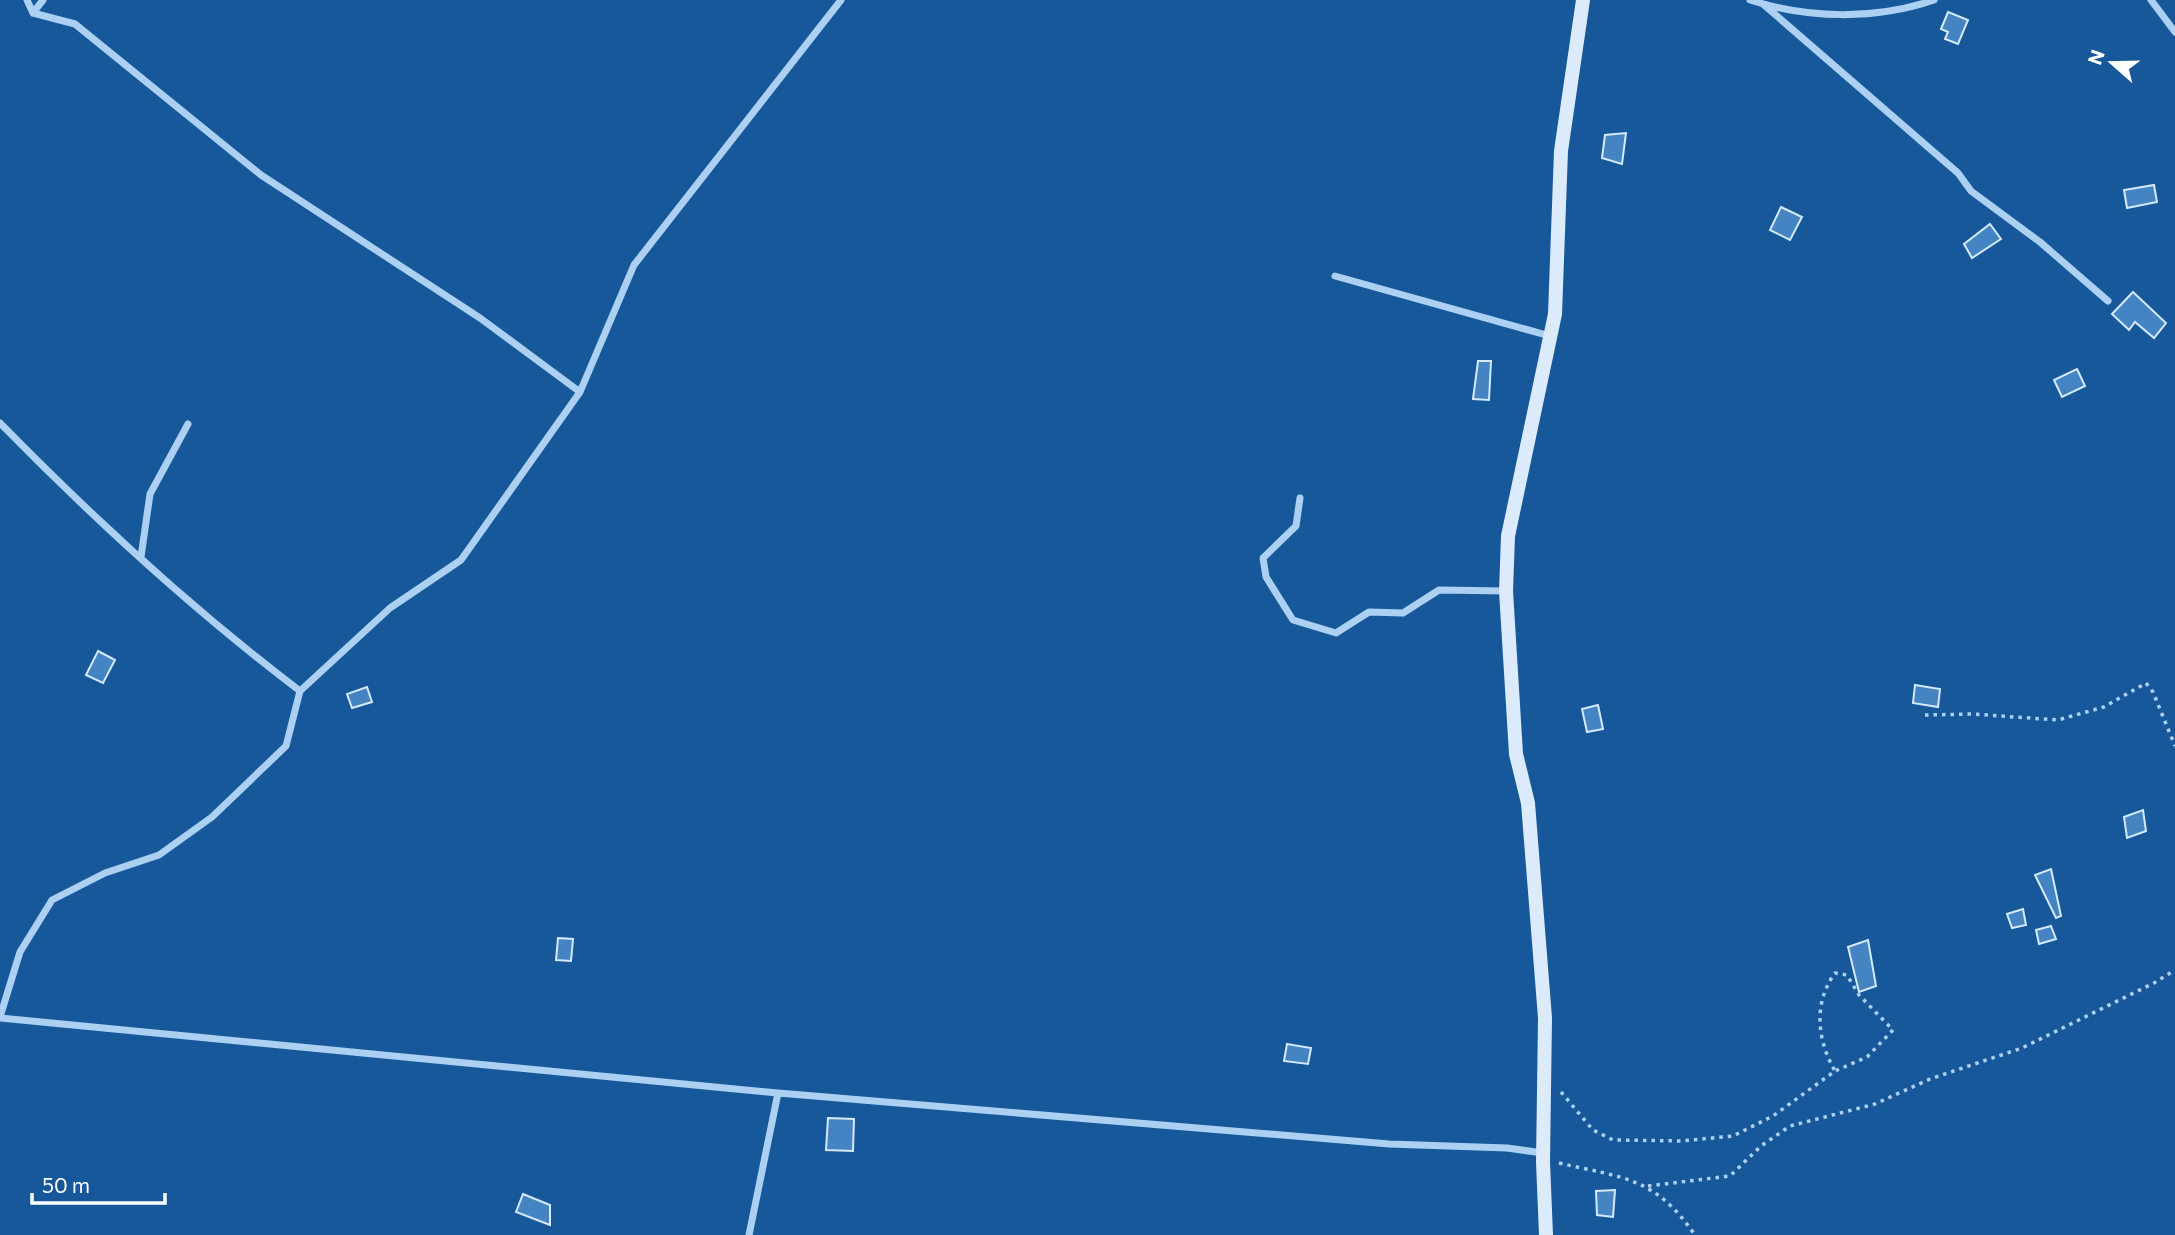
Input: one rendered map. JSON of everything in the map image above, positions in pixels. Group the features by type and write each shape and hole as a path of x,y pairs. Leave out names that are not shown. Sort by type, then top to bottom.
{"street":[{"path":"27,0 33,13"},
{"path":"33,13 43,0"},
{"path":"841,0 634,265 580,392 461,560 390,608 300,691 286,746 212,817 159,855 105,873 52,900 20,952 0,1018 778,1093 1389,1144 1507,1148 1543,1158"},
{"path":"1546,1235 1543,1158 1545,1018 1541,949 1528,803 1516,754 1506,592 1508,536 1555,314 1561,151 1583,0"},
{"path":"1750,0 1816,15 1904,10 1934,0"},
{"path":"2151,0 2175,33"},
{"path":"1763,4 1958,173 1971,191 2040,242 2108,301"},
{"path":"33,13 75,24 261,175 480,318 580,392"},
{"path":"1335,276 1551,337"},
{"path":"0,423 77,502 215,626 300,691"},
{"path":"141,557 150,494 188,424"},
{"path":"1300,498 1296,526 1263,558 1266,577 1293,620 1336,634 1369,612 1403,613 1439,590 1506,592"},
{"path":"749,1235 778,1093"}],"path":[{"path":"1925,716 1972,713 2058,720 2104,707 2146,683 2153,692 2175,746"},
{"path":"1543,1158 1648,1186 1730,1175 1767,1140 1790,1126 1875,1104 1930,1079 2022,1048 2175,970"},
{"path":"1543,1068 1577,1115 1593,1130 1613,1140 1631,1142 1733,1136 1773,1116 1835,1071 1867,1057 1893,1030 1858,995 1847,975 1835,973 1823,989 1819,1035 1835,1071"},
{"path":"1648,1186 1681,1214 1695,1235"}],"building":[{"path":"1948,12 1968,20 1958,44 1945,39 1948,32 1941,29"},
{"path":"1626,133 1622,164 1602,158 1605,135"},
{"path":"2154,185 2157,202 2127,208 2124,190"},
{"path":"1781,207 1802,217 1790,240 1770,230"},
{"path":"1990,224 2001,239 1972,258 1964,244"},
{"path":"2133,292 2166,323 2154,338 2135,322 2129,330 2112,314"},
{"path":"1478,361 1491,361 1489,400 1473,399"},
{"path":"2077,369 2085,386 2062,397 2054,380"},
{"path":"98,651 115,660 103,683 86,675"},
{"path":"1915,685 1940,689 1938,707 1913,703"},
{"path":"367,687 372,702 352,708 347,694"},
{"path":"1598,705 1603,729 1587,732 1582,709"},
{"path":"2143,810 2146,831 2127,838 2124,817"},
{"path":"2051,869 2061,916 2056,918 2035,875"},
{"path":"2023,909 2026,925 2012,928 2007,914"},
{"path":"2051,926 2056,939 2039,944 2036,930"},
{"path":"558,938 573,939 571,961 556,960"},
{"path":"1868,940 1876,986 1859,992 1848,947"},
{"path":"1287,1044 1311,1048 1308,1064 1284,1061"},
{"path":"828,1118 854,1119 853,1151 826,1150"},
{"path":"1615,1190 1613,1217 1597,1215 1596,1191"},
{"path":"523,1194 550,1205 550,1225 516,1212"}]}
